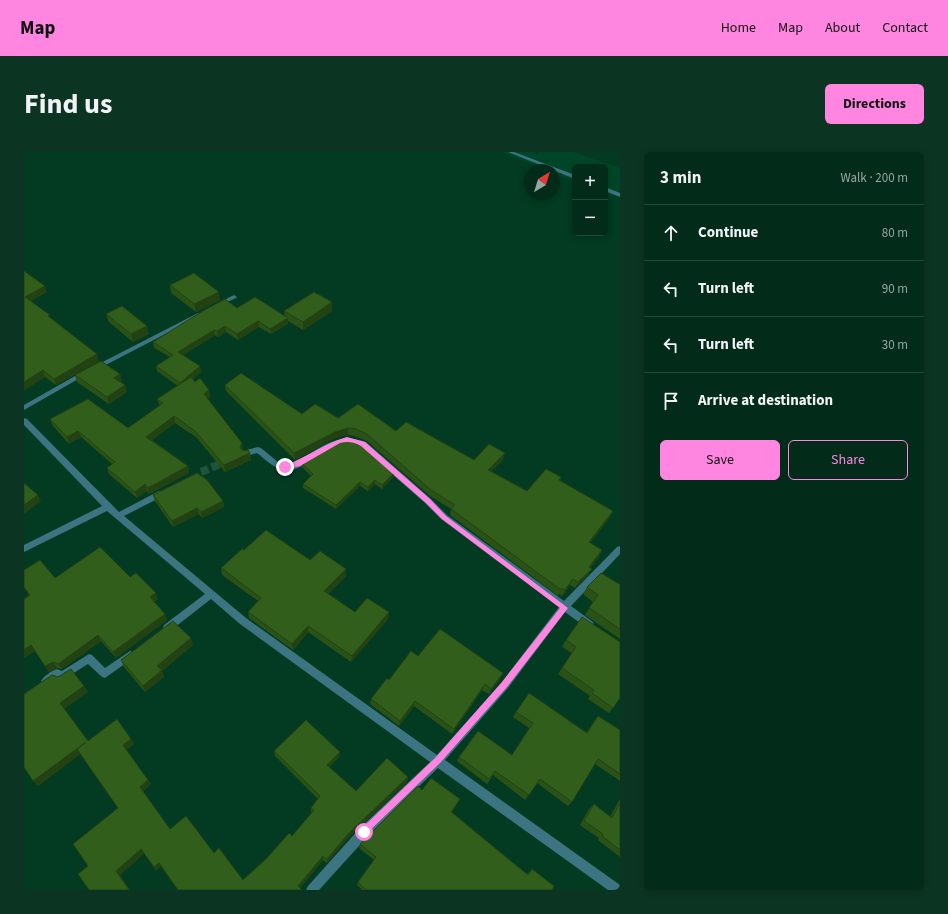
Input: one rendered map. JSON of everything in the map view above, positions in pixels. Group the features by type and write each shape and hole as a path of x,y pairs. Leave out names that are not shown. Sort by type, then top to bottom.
{"street":[{"path":"510,152 572,176"},
{"path":"608,190 620,195"},
{"path":"213,307 234,296"},
{"path":"24,408 118,355 206,310"},
{"path":"24,421 108,507 243,621 617,890"},
{"path":"246,453 258,450 279,465 288,468 338,442 347,439 363,444 428,501 444,518 564,608 595,629"},
{"path":"118,516 167,490"},
{"path":"24,549 108,507"},
{"path":"312,890 364,832 438,761 504,685 564,608 620,549"},
{"path":"162,632 212,594"},
{"path":"41,685 57,673 61,677 89,658 105,674 137,650"}],"shaded area":[{"path":"501,152 531,152 537,154 539,152 573,152 620,168 620,189 613,197 608,195 608,164 572,164 572,181 560,176 560,164 531,164"}],"building":[{"path":"24,271 45,286 25,297 50,315 48,316 97,354 54,379 43,370 24,382"},
{"path":"194,273 219,292 194,304 170,285"},
{"path":"314,292 332,302 303,322 284,311"},
{"path":"255,297 288,318 270,329 258,321 237,334 225,326 217,331 214,330 178,352 200,366 180,383 156,366 173,355 153,342 225,299 237,308"},
{"path":"122,306 147,326 131,334 106,314"},
{"path":"101,361 120,374 114,378 125,385 107,397 75,375"},
{"path":"241,373 302,414 315,404 338,418 358,404 396,431 406,422 474,460 489,444 505,453 488,470 527,491 546,469 561,477 559,480 613,511 589,542 602,550 589,567 592,569 578,582 573,579 565,590 562,588 561,590 451,509 455,505 431,490 367,434 356,429 348,428 335,432 294,453 225,385"},
{"path":"191,377 195,382 200,378 209,390 204,394 242,443 240,448 244,451 248,450 250,453 224,465 195,431 174,416 146,437 188,466 148,488 145,484 135,492 107,468 115,462 78,431 67,437 50,419 88,399 128,428 163,403 157,399"},
{"path":"353,440 359,443 394,473 382,485 375,480 368,487 360,482 336,505 303,484 313,474 302,463 342,441"},
{"path":"197,473 207,480 223,501 201,512 197,508 172,521 153,495"},
{"path":"24,483 38,495 24,505"},
{"path":"266,530 310,560 320,551 346,569 324,591 355,612 367,598 389,612 352,656 308,626 292,644 248,612 261,598 221,568"},
{"path":"100,547 130,577 136,573 156,593 150,597 165,614 113,652 98,635 58,664 53,662 45,666 31,645 24,650 24,599 30,595 24,587 24,570 40,560 55,578"},
{"path":"601,573 619,584 620,583 620,629 589,608 598,595 587,587"},
{"path":"582,617 620,642 620,698 613,708 592,693 594,690 562,668 576,647 566,640"},
{"path":"173,621 191,638 157,666 162,670 143,686 121,660"},
{"path":"440,629 503,673 491,689 485,684 454,729 415,701 400,721 371,699 387,678 389,680 411,651 418,656"},
{"path":"71,669 84,686 60,703 88,741 117,719 131,739 123,745 148,780 140,787 170,829 186,816 214,853 219,848 243,880 267,858 289,833 292,836 314,810 311,808 320,796 274,751 306,720 340,752 327,765 356,791 387,758 408,777 348,834 327,859 323,856 298,886 302,890 178,890 159,863 154,867 141,849 116,871 129,890 89,890 78,874 88,866 73,844 118,808 77,749 86,742 33,781 24,767 24,694 52,675 58,677"},
{"path":"529,693 587,733 598,716 620,730 620,774 598,759 572,802 540,779 529,795 495,771 489,779 459,757 478,731 512,755 533,723 516,712"},
{"path":"431,778 460,799 451,812 528,875 532,869 554,886 552,890 366,890 358,882 376,857 360,844 418,786 422,790"},
{"path":"620,803 620,850 602,836 603,834 584,821 594,804 612,818"}],"tunnel":[{"path":"201,472 229,460"}],"route":[{"path":"285,467 288,468 298,464 338,442 347,439 363,444 428,501 444,518 564,608 504,685 438,761 364,832"}]}
